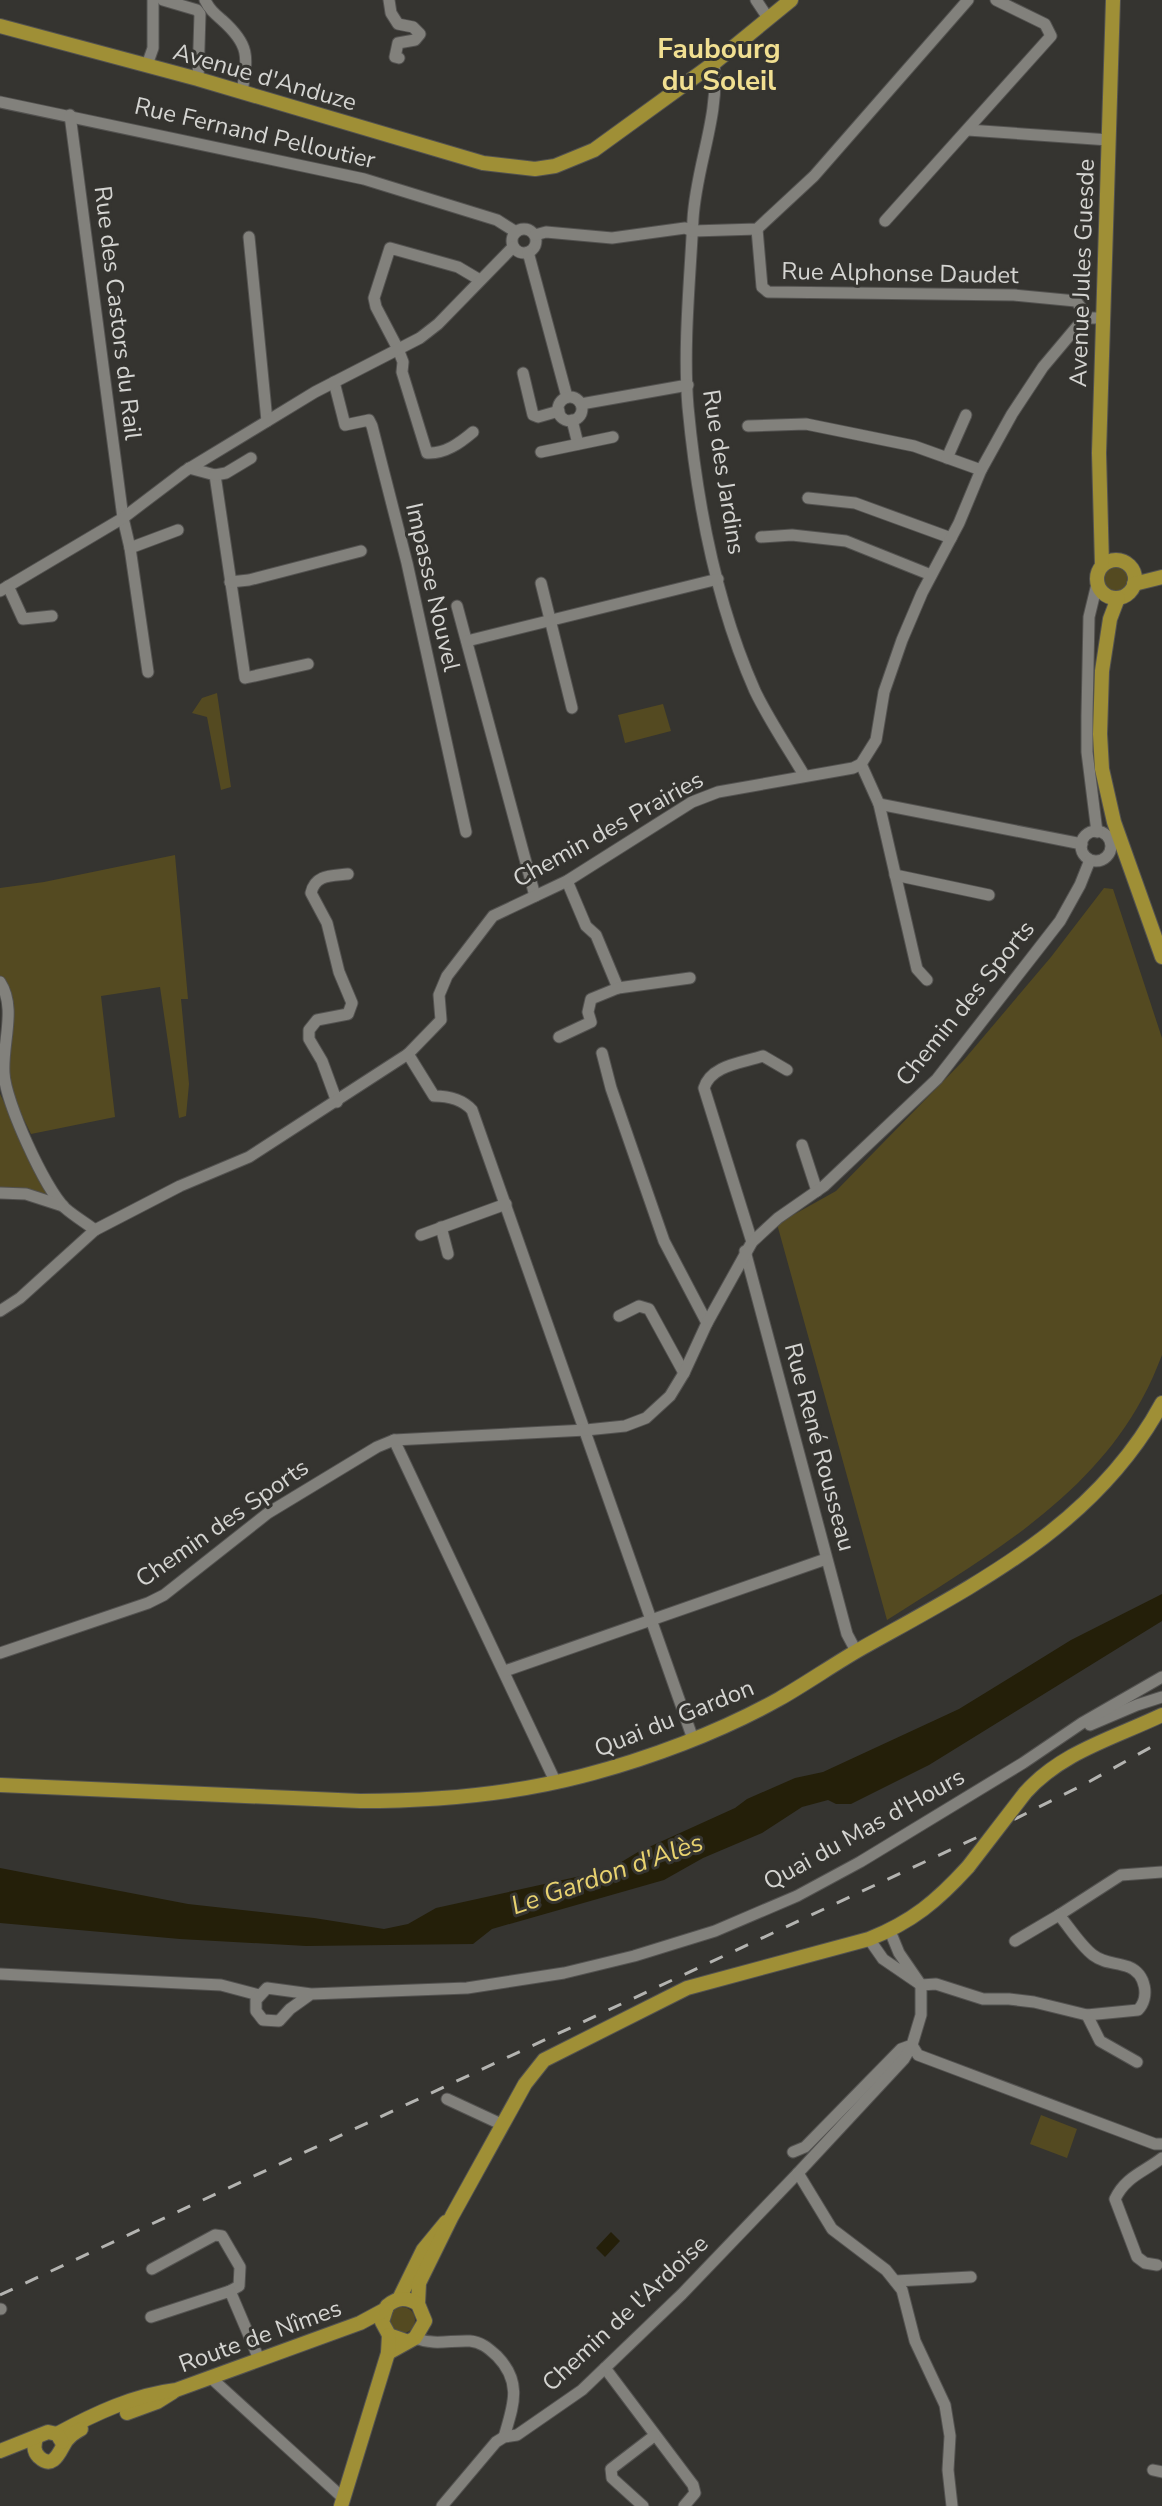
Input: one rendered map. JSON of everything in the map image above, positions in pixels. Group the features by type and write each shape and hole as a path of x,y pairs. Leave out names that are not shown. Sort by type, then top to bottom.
{"main road":[{"name":"Avenue d'Anduze","path":"0,26 198,79 483,163 518,168 555,166 576,160 594,150 714,63 791,0"},
{"name":"Avenue Jules Guesde","path":"1108,563 1101,547 1096,318 1109,140 1113,0"},
{"path":"1104,594 1129,593 1134,578 1125,562 1108,563 1096,577 1110,619 1102,671 1102,769 1114,822 1162,957"},
{"path":"1134,578 1158,577"},
{"name":"Quai du Gardon","path":"0,1785 360,1801 476,1795 556,1783 657,1753 778,1700 1050,1535 1085,1504 1133,1451 1162,1403"},
{"path":"388,2353 415,2335 424,2315 418,2304 419,2283 452,2216 533,2071 544,2060 687,1988 869,1939 911,1920 942,1895 968,1867 1043,1774 1064,1759 1162,1715"},
{"path":"342,2502 388,2353 383,2317 386,2309 399,2299 423,2250 452,2216"},
{"path":"399,2299 418,2304"},
{"name":"Route de Nîmes","path":"60,2439 82,2421 141,2397 176,2390 360,2323 386,2309"},
{"name":"Route de Nîmes","path":"360,2323 386,2332"},
{"path":"386,2332 415,2335"},
{"path":"5,2450 36,2444 48,2432 60,2439 58,2457 49,2461 40,2458 36,2444"}],"street":[{"path":"147,65 153,48 153,0"},
{"path":"163,0 197,10 200,14 198,79"},
{"path":"205,0 244,45 246,59 242,92"},
{"path":"389,0 391,13 398,24 413,27 420,34 415,40 398,43 395,57 399,58"},
{"path":"756,0 768,18"},
{"path":"885,221 1051,36 1045,24 996,0"},
{"path":"535,235 546,232 612,238 685,228 693,231 757,229 814,176 962,2"},
{"name":"Rue des Jardins","path":"714,63 714,103 694,209 688,406 702,502 724,606 756,692 804,775"},
{"name":"Rue Fernand Pelloutier","path":"0,102 364,179 497,220 519,230"},
{"name":"Rue des Castors du Rail","path":"70,115 123,518 148,672"},
{"path":"968,130 1109,140"},
{"name":"Rue Alphonse Daudet","path":"757,229 762,287 768,292 1014,295 1076,301 1096,318"},
{"path":"519,230 529,230 535,235 534,247 528,252 520,252 513,247 512,239 519,230"},
{"path":"249,237 267,421"},
{"path":"52,616 23,619 4,588 123,518 189,468 267,421 420,338 438,324 513,247"},
{"path":"473,432 438,454 427,453 402,372 403,362 374,298 390,248 458,267 480,280"},
{"path":"528,252 567,397"},
{"path":"927,980 917,969 879,804 861,764 876,740 884,692 902,640 981,470 1043,367 1080,323 1096,318"},
{"path":"523,373 533,415 538,417 559,411"},
{"name":"Impasse Nouvel","path":"334,382 345,425 369,420 372,426 407,563 466,832"},
{"path":"581,404 688,385"},
{"path":"567,397 575,398 581,404 581,411 572,420 565,419 559,411 560,401 567,397"},
{"path":"947,458 966,415"},
{"path":"572,420 578,444"},
{"path":"748,426 806,424 914,446 981,470"},
{"path":"541,452 613,437"},
{"path":"189,468 215,475 226,473 251,458"},
{"path":"215,475 245,678 308,664"},
{"path":"808,498 855,503 951,538"},
{"path":"130,548 178,530"},
{"path":"761,537 792,535 846,541 931,575"},
{"path":"230,582 249,580 361,551"},
{"path":"467,641 718,579"},
{"path":"541,583 572,708"},
{"path":"1097,832 1087,752 1089,626 1090,606 1104,594"},
{"path":"457,606 535,896"},
{"name":"Chemin des Prairies","path":"0,1311 20,1298 95,1230 180,1186 249,1157 408,1054 441,1020 439,995 447,976 493,916 567,881 692,802 718,792 861,764"},
{"path":"879,804 1082,844"},
{"path":"1097,832 1108,838 1110,851 1104,859 1090,860 1083,853 1082,844 1089,834 1097,832"},
{"name":"Chemin des Sports","path":"0,1653 164,1595 268,1513 377,1447 394,1440 586,1430 625,1426 646,1418 670,1396 684,1373 748,1247 778,1218 817,1191 937,1079 1060,921 1090,860"},
{"path":"337,1102 322,1061 309,1039 309,1030 317,1020 348,1014 352,1003 339,972 327,923 311,893 317,879 348,874"},
{"path":"895,875 989,895"},
{"path":"567,881 586,926 596,935 618,988"},
{"path":"559,1037 591,1022 588,1012 591,999 618,988 690,978"},
{"path":"0,982 8,998 4,1073 7,1093 25,1138 63,1206"},
{"path":"602,1053 611,1088 664,1241 707,1323"},
{"path":"408,1054 434,1096 451,1098 467,1104 472,1110 693,1739"},
{"name":"Rue René Rousseau","path":"787,1070 763,1056 713,1072 704,1088 748,1247 826,1559 847,1634 856,1651"},
{"path":"802,1145 817,1191"},
{"path":"0,1193 26,1194 63,1206 95,1230"},
{"path":"421,1235 506,1204"},
{"path":"441,1227 448,1254"},
{"path":"619,1316 639,1306 649,1309 684,1373"},
{"path":"394,1440 556,1783"},
{"path":"505,1671 826,1559"},
{"name":"Quai du Mas d'Hours","path":"283,1991 311,1994 434,1991 531,1979 634,1956 715,1931 797,1896 860,1862 1054,1744 1082,1723 1162,1677"},
{"name":"Quai du Mas d'Hours","path":"1054,1744 1137,1705 1162,1697"},
{"path":"1015,1941 1121,1875 1162,1872"},
{"path":"869,1939 883,1959 921,1985 936,1984 983,1999 1034,2002 1087,2015 1138,2010 1145,2003 1146,1989 1136,1972 1129,1967 1105,1963 1090,1953 1059,1915"},
{"path":"890,1931 899,1953 921,1985 921,2015 912,2045 918,2055 1162,2144"},
{"path":"0,1974 221,1985 259,1995"},
{"path":"290,2009 289,1999 283,1991 273,1987 259,1995 255,2005 263,2020 279,2021 311,1994"},
{"path":"1087,2015 1100,2041 1137,2062"},
{"path":"793,2152 805,2147 901,2049 912,2045"},
{"name":"Chemin de l'Ardoise","path":"442,2506 496,2442 517,2435 556,2409 605,2368 682,2294 904,2059 912,2045"},
{"path":"447,2099 503,2125"},
{"path":"1157,2265 1145,2263 1137,2257 1115,2199 1129,2179 1162,2158"},
{"path":"798,2173 832,2229 886,2270 902,2290 915,2341 945,2405 950,2436 948,2470 952,2506"},
{"path":"151,2317 239,2286 240,2267 222,2236 215,2235 152,2269"},
{"path":"895,2281 971,2277"},
{"path":"230,2291 259,2359"},
{"path":"415,2335 429,2343 474,2342 487,2346 507,2366 514,2390 514,2405 504,2437"},
{"path":"605,2368 693,2485 695,2493 684,2506"},
{"path":"210,2377 342,2502"},
{"path":"643,2506 612,2478 611,2469 654,2436"}],"shaded area":[{"path":"1116,566 1125,570 1129,579 1125,588 1116,592 1107,588 1103,579 1107,570"},
{"path":"217,693 231,787 221,790 207,717 192,713 202,698"},
{"path":"663,704 671,731 625,743 618,715"},
{"path":"175,855 188,999 181,999 189,1084 186,1116 179,1118 160,987 101,996 115,1117 31,1134 10,1091 7,1059 12,1002 10,989 0,980 0,888"},
{"path":"1104,888 1113,889 1162,1038 1162,1355 1145,1394 1119,1435 1062,1498 994,1551 887,1620 777,1224 836,1191 963,1061 1051,957"},
{"path":"0,1094 54,1198 36,1191 0,1189"},
{"path":"1041,2115 1077,2129 1067,2158 1030,2144"},
{"path":"402,2307 411,2311 415,2320 411,2329 402,2333 393,2329 389,2320 393,2311"}],"water":[{"name":"Le Gardon d'Alès","path":"1162,1594 1162,1621 929,1765 851,1804 836,1804 828,1800 802,1807 762,1833 703,1858 664,1880 492,1929 473,1944 306,1946 180,1939 0,1923 0,1868 188,1904 384,1929 408,1924 436,1908 608,1870 638,1852 735,1808 747,1799 795,1778 823,1772 959,1709 1071,1640"},
{"path":"611,2232 620,2241 605,2257 596,2248"}],"railway":[{"path":"0,2295 997,1828 1162,1741"}],"district":[{"name":"Faubourg du Soleil","path":"719,65"}]}
